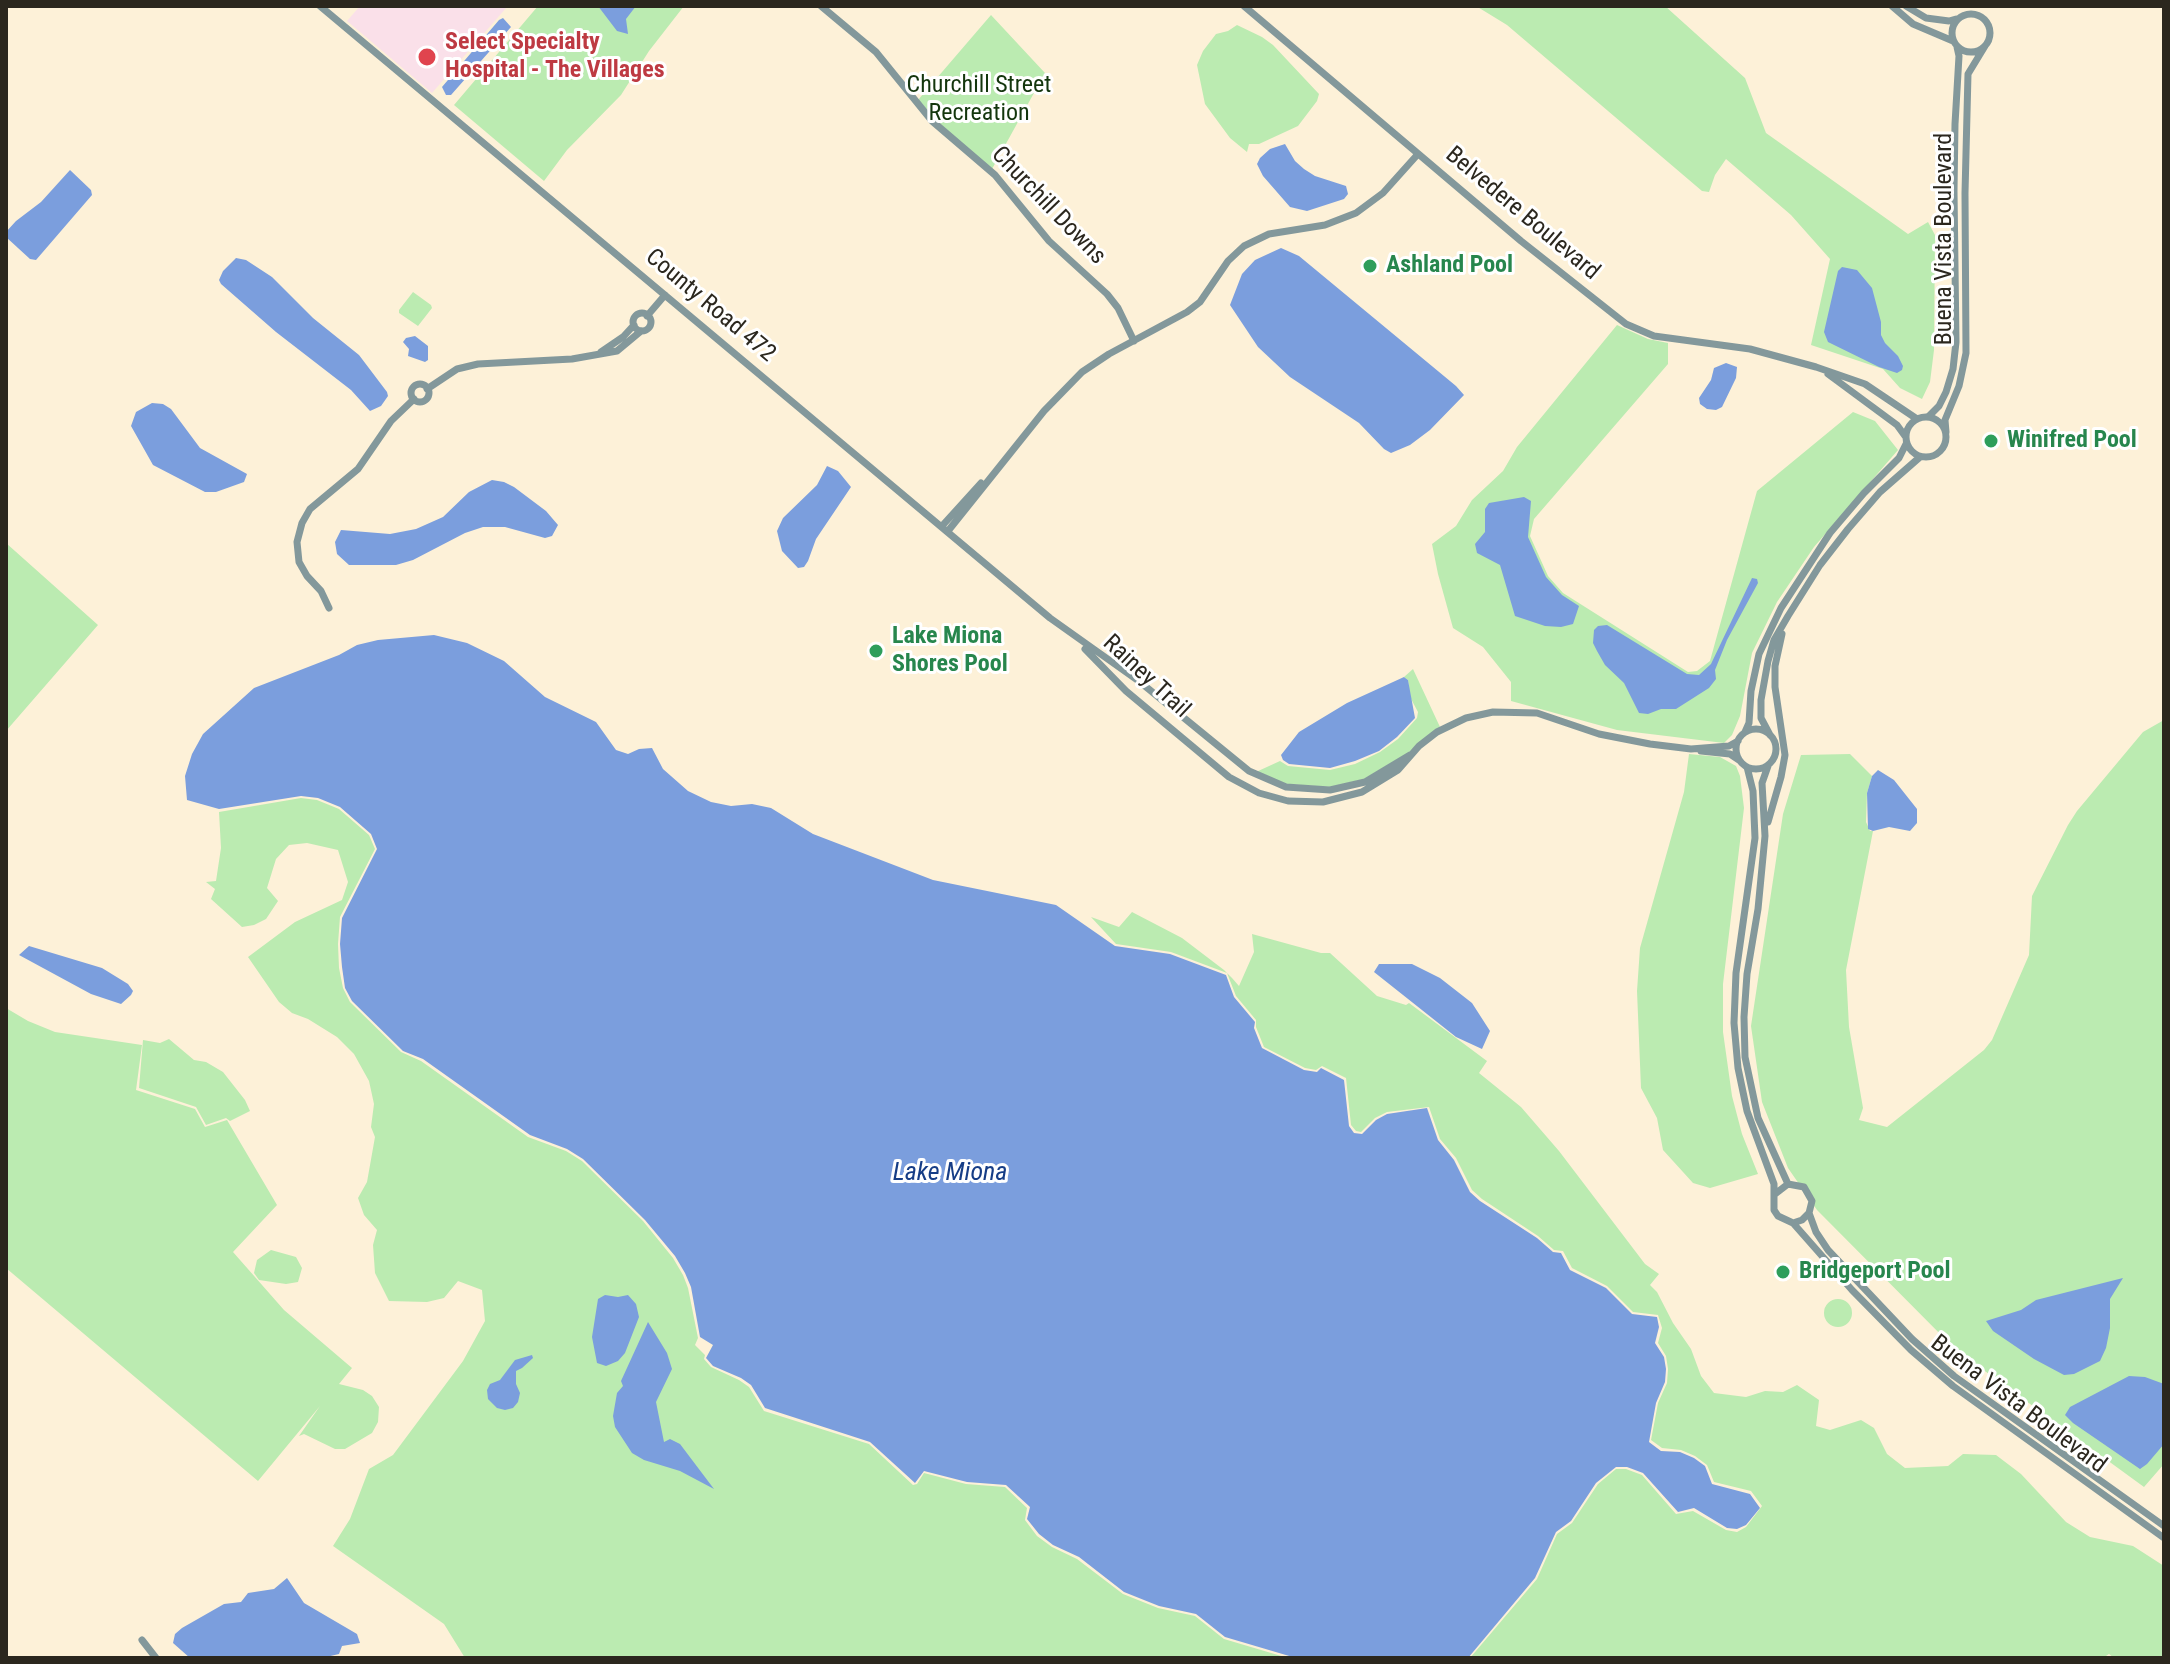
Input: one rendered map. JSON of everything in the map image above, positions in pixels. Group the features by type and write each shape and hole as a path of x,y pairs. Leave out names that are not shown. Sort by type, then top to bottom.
{"street":[{"name":"County Road 472","path":"320,6 1074,637"},
{"name":"Churchill Downs","path":"821,6 876,52 939,128 995,175 1049,241 1107,294 1118,308 1134,341"},
{"name":"Belvedere Boulevard","path":"1244,6 1531,250 1626,324 1654,336 1750,349 1816,367 1865,384 1917,419"},
{"path":"1892,6 1904,18 1968,52 1985,46"},
{"name":"Buena Vista Boulevard","path":"1928,417 1939,406 1946,392 1956,342 1955,138 1959,56 1952,29 1969,6"},
{"name":"Buena Vista Boulevard","path":"1770,735 1761,718 1761,700 1774,640 1788,616 1820,565 1880,492 1920,457 1931,457 1941,451 1946,441 1945,420 1959,386 1966,353 1968,74 1990,31 1982,6"},
{"path":"1904,18 1908,8 1935,20 1949,21 1975,14 1985,21"},
{"path":"945,528 1073,380 1102,358 1181,317 1194,307 1228,261 1244,246 1269,234 1325,225 1356,213 1383,193 1418,154"},
{"path":"647,316 665,295"},
{"path":"329,608 321,591 299,562 297,542 302,523 310,509 358,469 391,421 414,399 418,402 426,400 427,389 444,376 467,366 502,361 572,359 617,351 628,338 637,315 647,316"},
{"path":"628,338 650,326 647,316"},
{"path":"634,325 641,331"},
{"name":"Belvedere Boulevard","path":"1816,367 1902,429 1906,440"},
{"path":"1768,766 1761,769 1747,767 1736,754 1738,741 1749,723 1751,691 1759,654 1781,608 1824,541 1851,507 1899,458 1908,426 1917,419 1928,417 1940,422 1946,432"},
{"path":"1906,440 1920,457"},
{"path":"1765,836 1785,755 1775,666 1788,616"},
{"name":"Rainey Trail","path":"1074,637 1126,691 1223,773 1267,796 1315,803 1347,798 1385,780 1410,755"},
{"name":"Rainey Trail","path":"1074,637 1140,682 1238,763 1276,784 1314,791 1347,787 1383,773 1444,727 1474,715 1503,711 1537,713 1626,740 1730,754 1739,760"},
{"path":"1745,732 1761,729 1770,735 1776,747 1776,754 1762,783 1765,836 1758,909 1747,974 1745,1057 1758,1118 1788,1184"},
{"name":"Rainey Trail","path":"1691,749 1729,746 1738,741"},
{"path":"1747,767 1753,791 1755,838 1736,973 1734,1023 1738,1068 1760,1153 1772,1176 1774,1210 1785,1221 1793,1223 1809,1213 1812,1201 1804,1187 1788,1184 1775,1194"},
{"name":"Buena Vista Boulevard","path":"1809,1213 1816,1232 1828,1250 1912,1339 1954,1376 2164,1526"},
{"name":"Buena Vista Boulevard","path":"1793,1223 1852,1290 1911,1350 1953,1386 2164,1538"},
{"path":"142,1640 156,1658"}],"shaded area":[{"name":"Select Specialty Hospital - The Villages","path":"360,6 507,7 432,93 347,21"}],"green space":[{"path":"538,6 684,6 649,51 621,95 567,150 544,181 454,105"},
{"path":"1476,6 1665,6 1745,78 1766,133 1908,234 1928,222 1935,235 1934,350 1930,382 1922,399 1900,388 1883,369 1811,345 1830,259 1791,215 1726,159 1715,175 1709,192 1702,191 1507,25"},
{"name":"Churchill Street Recreation","path":"991,15 1045,73 992,169 950,134 918,100"},
{"path":"1237,25 1273,45 1319,94 1298,126 1259,144 1249,144 1247,152 1230,138 1205,104 1197,65 1216,34"},
{"path":"413,292 432,308 418,326 399,313"},
{"path":"1617,325 1648,339 1668,343 1668,364 1534,519 1530,536 1548,576 1563,593 1688,672 1697,671 1710,661 1757,491 1853,412 1875,421 1898,450 1814,547 1777,602 1752,653 1740,716 1732,735 1724,743 1617,730 1511,701 1511,682 1483,647 1453,628 1438,574 1432,544 1456,526 1472,500 1503,471 1517,447"},
{"path":"6,543 98,625 6,731"},
{"path":"1413,669 1440,727 1408,753 1364,779 1330,787 1287,784 1256,772 1280,761 1288,766 1330,770 1355,764 1380,752 1398,739 1417,718 1408,680 1404,677"},
{"path":"2164,720 2164,1464 2144,1487 1956,1350 1817,1210 1788,1168 1762,1102 1751,1026 1783,814 1801,755 1850,754 1872,776 1867,793 1866,822 1873,831 1846,970 1849,1027 1863,1108 1859,1120 1887,1127 1984,1050 1992,1040 2029,955 2032,896 2068,825 2143,732"},
{"path":"1689,754 1720,757 1736,766 1744,808 1723,984 1723,1032 1732,1096 1742,1134 1758,1174 1710,1188 1693,1183 1663,1150 1657,1118 1641,1088 1637,991 1640,948 1684,792"},
{"path":"301,798 317,800 339,809 369,835 375,849 340,917 339,968 350,1002 401,1052 421,1061 528,1137 566,1151 582,1161 643,1221 683,1275 698,1338 695,1345 711,1367 749,1387 764,1411 869,1444 913,1485 924,1473 966,1484 1005,1487 1027,1508 1025,1520 1037,1536 1077,1559 1123,1594 1158,1608 1195,1616 1224,1639 1288,1658 465,1658 444,1624 333,1546 350,1519 369,1469 393,1455 463,1361 485,1321 482,1290 458,1281 444,1298 427,1302 389,1301 375,1273 373,1245 377,1230 364,1215 358,1198 367,1182 375,1137 371,1127 374,1104 369,1081 354,1054 337,1037 292,1013 279,1002 248,957 295,922 342,900 348,882 338,850 307,843 289,845 276,859 267,888 278,901 266,919 254,925 242,927 211,899 215,889 206,882 216,881 221,848 219,812"},
{"path":"1132,912 1182,938 1227,973 1171,952 1116,944 1091,917 1119,927"},
{"path":"1252,934 1330,953 1377,996 1406,1005 1409,1003 1487,1061 1479,1073 1521,1107 1559,1151 1645,1264 1659,1274 1650,1285 1691,1349 1701,1376 1714,1393 1746,1397 1765,1391 1783,1392 1797,1385 1819,1400 1816,1426 1830,1430 1861,1420 1874,1428 1887,1454 1905,1468 1948,1466 1963,1454 1996,1455 2021,1474 2066,1522 2090,1537 2133,1546 2164,1566 2164,1658 2114,1658 2109,1654 2103,1658 1470,1658 1537,1579 1557,1534 1572,1523 1598,1484 1616,1469 1642,1475 1676,1514 1693,1511 1726,1530 1737,1532 1746,1527 1762,1506 1751,1491 1714,1482 1707,1465 1695,1456 1681,1450 1662,1448 1651,1440 1668,1369 1666,1356 1658,1343 1662,1328 1658,1315 1633,1312 1607,1286 1572,1268 1563,1251 1554,1250 1472,1190 1456,1158 1440,1139 1429,1107 1387,1112 1375,1118 1361,1132 1356,1131 1351,1125 1346,1078 1322,1066 1316,1070 1305,1068 1264,1047 1256,1020 1236,996 1227,973 1239,986 1254,952"},
{"path":"6,1008 55,1032 142,1045 136,1090 195,1109 205,1127 227,1120 277,1205 233,1252 284,1310 352,1368 339,1384 363,1390 372,1396 379,1407 378,1422 372,1433 345,1449 335,1449 304,1434 299,1436 320,1406 258,1481 6,1268"},
{"path":"169,1039 194,1060 206,1062 223,1072 250,1111 230,1121 226,1118 206,1125 196,1107 139,1088 143,1040 160,1043"},
{"path":"271,1250 296,1257 302,1268 298,1282 286,1284 259,1280 254,1273 257,1260"},
{"path":"1838,1299 1848,1303 1852,1313 1848,1323 1838,1327 1828,1323 1824,1313 1828,1303"}],"water":[{"path":"598,6 636,6 626,19 628,34 617,31"},
{"path":"503,18 511,27 451,95 446,95 442,87"},
{"path":"1285,144 1304,169 1346,186 1348,194 1344,199 1307,211 1290,207 1263,176 1257,164 1270,149"},
{"path":"70,170 91,190 92,195 36,260 30,259 6,237 6,232 41,202"},
{"path":"1281,248 1299,256 1464,395 1430,430 1410,445 1391,453 1359,423 1290,377 1258,347 1230,305 1242,274 1255,260"},
{"path":"236,258 246,260 272,277 313,318 359,355 387,392 388,396 381,406 370,411 351,390 276,332 221,284 219,280 223,271"},
{"path":"1842,267 1857,270 1872,288 1881,322 1881,335 1903,366 1897,373 1828,342 1824,332 1838,271"},
{"path":"415,336 428,346 428,360 425,362 408,356 409,349 403,342"},
{"path":"1726,363 1737,367 1736,378 1722,407 1707,409 1700,404 1699,398 1711,380 1714,368"},
{"path":"152,403 171,409 200,448 247,474 244,482 216,492 205,492 153,465 131,426 136,412"},
{"path":"827,466 838,471 851,487 816,539 808,561 804,567 798,568 782,551 777,531 783,518 817,485"},
{"path":"492,480 514,487 546,511 558,525 552,536 545,538 505,527 483,527 396,565 349,565 337,554 335,542 341,530 390,534 416,529 443,517 469,492"},
{"path":"1524,497 1531,501 1528,537 1546,577 1562,595 1579,606 1573,624 1545,626 1515,616 1500,565 1477,553 1475,544 1485,532 1485,509 1489,503"},
{"path":"1752,578 1757,579 1758,583 1727,640 1715,670 1716,679 1709,688 1676,709 1639,713 1624,683 1605,665 1597,651 1593,643 1594,630 1607,625 1687,674 1699,675 1711,664"},
{"name":"Lake Miona","path":"434,635 467,643 504,661 545,697 596,722 616,750 628,754 652,748 663,769 688,791 711,802 771,808 813,834 933,880 1056,905 1115,946 1170,954 1226,975 1234,997 1255,1022 1254,1028 1262,1048 1304,1070 1317,1072 1321,1068 1344,1080 1349,1126 1354,1133 1362,1134 1387,1114 1427,1108 1438,1140 1454,1160 1470,1192 1553,1252 1561,1253 1570,1270 1606,1288 1632,1314 1657,1317 1659,1327 1655,1343 1664,1357 1666,1369 1649,1442 1661,1451 1680,1452 1694,1458 1705,1466 1712,1484 1750,1494 1760,1508 1746,1525 1737,1529 1727,1528 1694,1508 1678,1512 1643,1473 1616,1467 1596,1483 1571,1521 1556,1532 1535,1578 1468,1658 1296,1658 1225,1637 1196,1614 1159,1606 1124,1592 1079,1557 1053,1545 1039,1534 1027,1519 1030,1507 1006,1485 967,1482 924,1471 915,1483 870,1442 765,1408 751,1385 713,1366 706,1358 713,1345 700,1337 691,1287 685,1273 645,1220 583,1159 567,1149 530,1135 423,1059 403,1051 352,1001 345,988 342,967 342,918 377,849 371,834 340,807 318,798 301,796 219,809 187,800 185,776 203,734 254,688 357,645"},
{"path":"1404,677 1408,680 1415,718 1379,751 1330,768 1289,764 1283,760 1281,755 1299,732 1347,703"},
{"path":"1878,770 1894,780 1917,809 1917,823 1910,831 1889,827 1873,831 1868,829 1867,793 1872,776"},
{"path":"29,946 102,968 128,984 133,991 121,1004 91,994 19,955"},
{"path":"1379,964 1412,964 1440,978 1472,1003 1490,1031 1482,1049 1456,1037 1374,972"},
{"path":"2123,1278 2110,1299 2110,1328 2100,1361 2074,1374 2064,1375 2034,1359 1993,1331 1986,1321 2021,1310 2036,1300"},
{"path":"605,1295 628,1295 636,1304 639,1317 625,1353 618,1361 606,1366 597,1363 592,1337 598,1299"},
{"path":"648,1322 667,1353 672,1369 656,1402 664,1442 670,1439 680,1444 714,1489 680,1471 632,1453 615,1427 613,1416 617,1393 623,1386 621,1381"},
{"path":"532,1355 533,1358 516,1371 520,1393 518,1402 513,1408 497,1408 488,1399 490,1384 500,1380 515,1360"},
{"path":"2129,1376 2145,1377 2164,1384 2164,1444 2140,1469 2065,1415 2070,1407"},
{"path":"287,1578 304,1603 357,1634 360,1643 342,1646 339,1654 322,1658 190,1658 173,1643 175,1634 182,1628 224,1604 241,1602 248,1593 274,1589"}],"place":[{"name":"Select Specialty Hospital - The Villages","path":"427,57"},
{"name":"Ashland Pool","path":"1370,266"},
{"name":"Winifred Pool","path":"1991,441"},
{"name":"Lake Miona Shores Pool","path":"876,651"},
{"name":"Bridgeport Pool","path":"1783,1272"}]}
